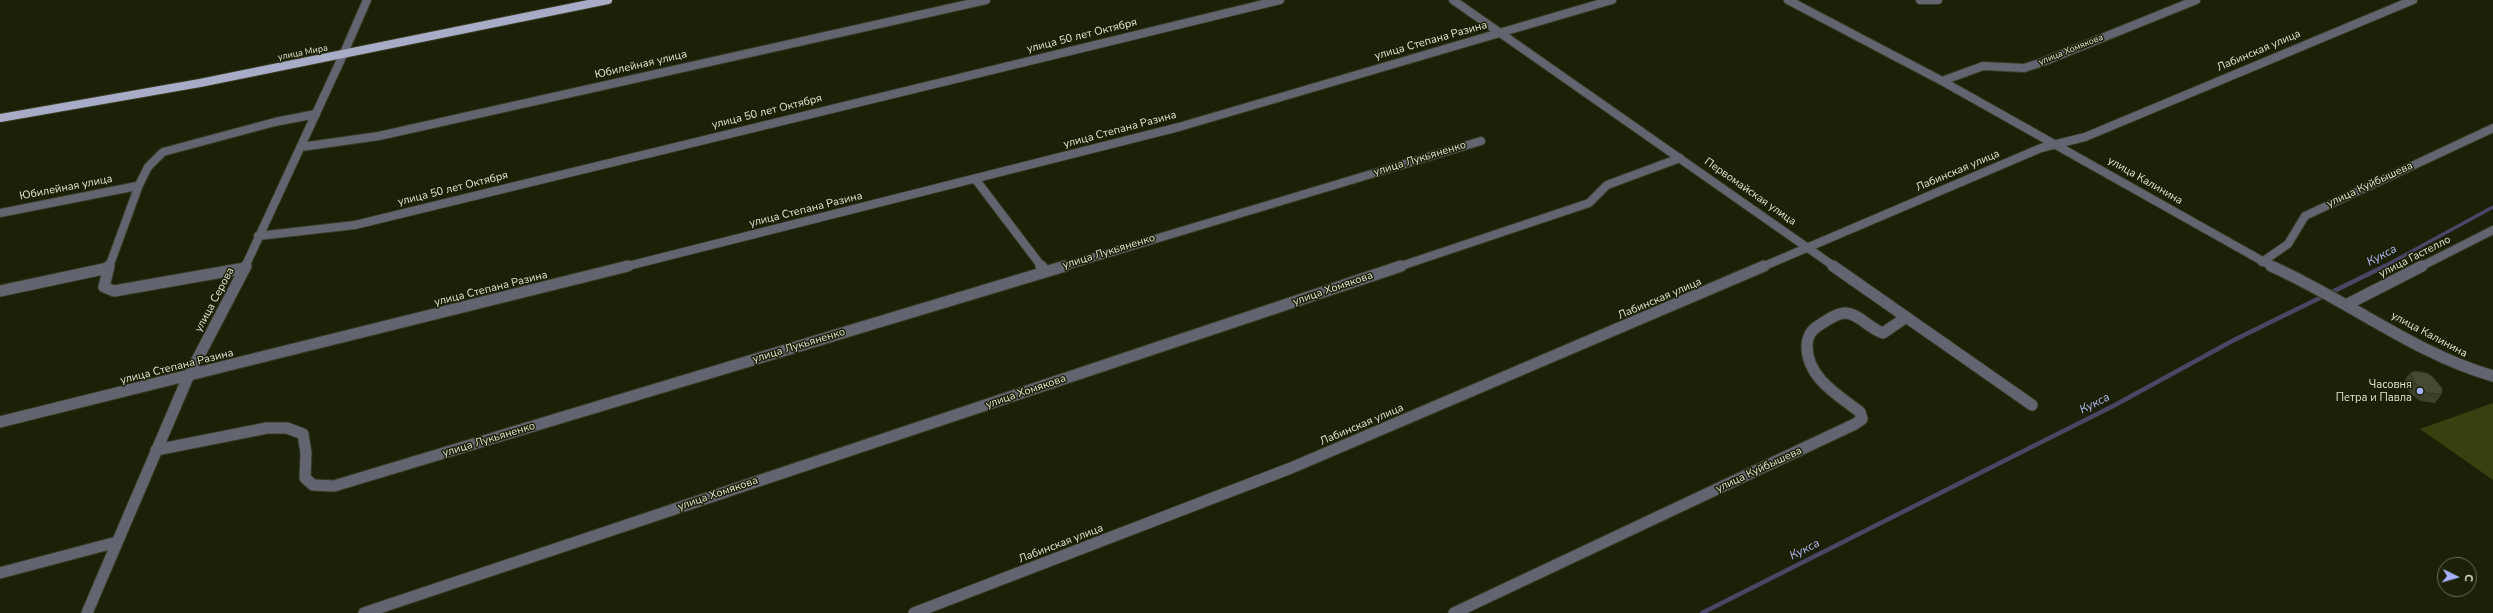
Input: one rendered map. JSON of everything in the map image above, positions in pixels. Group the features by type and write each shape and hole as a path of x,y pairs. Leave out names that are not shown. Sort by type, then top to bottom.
{"main road":[{"name":"улица Мира","path":"0,118 343,55 608,0"}],"street":[{"name":"улица Серова","path":"87,613 188,377 245,268 258,236 301,147 367,0"},
{"name":"Юбилейная улица","path":"301,147 386,134 986,0"},
{"name":"улица 50 лет Октября","path":"258,236 355,225 1280,0"},
{"name":"Первомайская улица","path":"1453,0 1809,248 1905,318 2032,406"},
{"name":"улица Степана Разина","path":"0,422 188,377 1179,128 1612,0"},
{"name":"улица Калинина","path":"1789,0 1942,81 2262,262 2307,281 2441,358 2469,370 2493,376"},
{"path":"1920,0 1938,0"},
{"name":"улица Хомякова","path":"1942,81 1983,66 2024,68 2040,63 2196,0"},
{"name":"Лабинская улица","path":"914,613 1291,468 2055,144 2085,137 2413,0"},
{"path":"245,268 114,291 104,287 108,268 125,225 137,186 151,161 163,152 275,122 316,114"},
{"name":"улица Куйбышева","path":"2262,262 2288,244 2305,216 2493,128"},
{"name":"улица Лукьяненко","path":"156,450 267,428 287,428 303,434 306,453 305,478 313,486 334,486 1481,141"},
{"name":"улица Хомякова","path":"364,613 1589,203 1607,185 1680,158"},
{"path":"976,180 1045,271"},
{"name":"Юбилейная улица","path":"0,213 137,186"},
{"name":"улица Гастелло","path":"2348,304 2493,230"},
{"path":"0,291 108,268"},
{"name":"улица Куйбышева","path":"1454,613 1855,424 1862,419 1860,412 1815,374 1810,365 1806,354 1808,336 1812,328 1839,314 1849,314 1873,330 1883,333 1905,318"},
{"path":"0,573 117,542"}],"green space":[{"path":"2493,403 2493,480 2420,429"}],"building":[{"path":"2415,371 2427,373 2433,377 2442,388 2442,394 2427,393 2416,384 2410,373"}],"waterway":[{"name":"Кукса","path":"2383,267 2493,207"},
{"name":"Кукса","path":"1702,613 2115,405 2234,340 2383,267"}],"place":[{"name":"Часовня Петра и Павла","path":"2420,391"}]}
